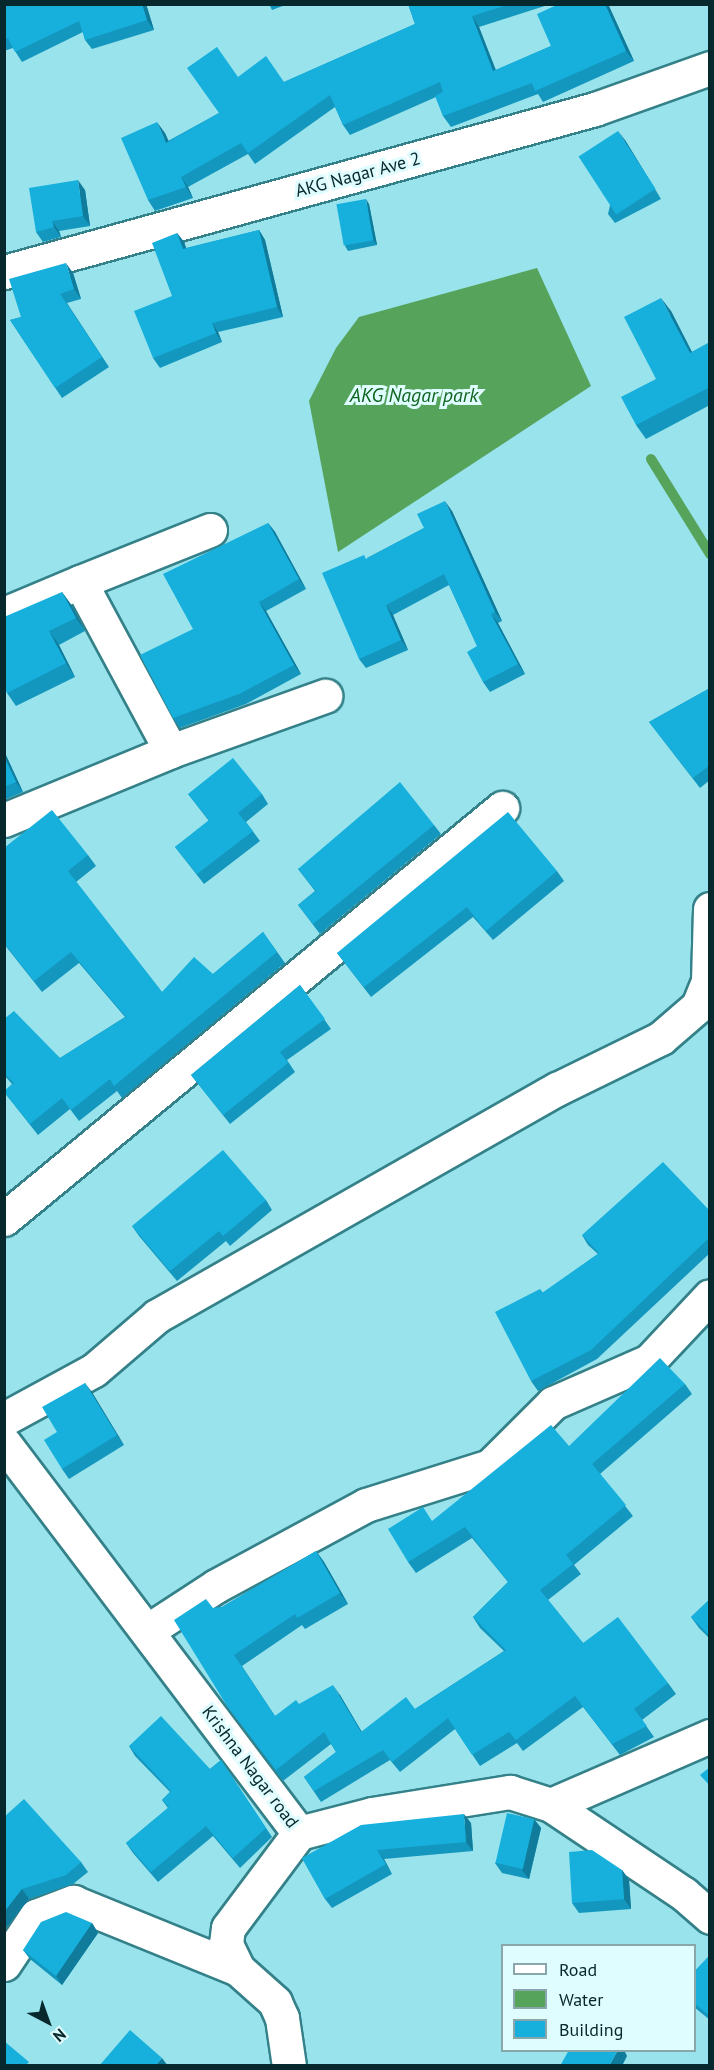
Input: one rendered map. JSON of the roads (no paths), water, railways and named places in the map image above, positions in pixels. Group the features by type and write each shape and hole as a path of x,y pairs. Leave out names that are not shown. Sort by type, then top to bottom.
{"street":[{"name":"AKG Nagar Ave 2","path":"4,272 595,109 710,68"},
{"path":"4,614 210,530"},
{"path":"80,582 171,751"},
{"path":"4,820 171,751 325,696"},
{"path":"4,1219 502,808"},
{"path":"4,1419 94,1370 157,1316 557,1089 661,1038 698,1006 708,981 710,909"},
{"path":"147,1631 216,1586 366,1505 490,1466 562,1398 649,1361 710,1296"},
{"name":"Krishna Nagar road","path":"4,1443 299,1833 372,1814 510,1792 550,1805 684,1894 710,1917"},
{"path":"550,1805 710,1736"},
{"path":"238,1969 226,1944 228,1928 299,1833"},
{"path":"4,1964 36,1916 73,1902 238,1969 275,2002 289,2066"}],"water":[{"name":"AKG Nagar park","path":"537,268 591,386 338,552 309,401 336,348 359,317"}],"waterway":[{"path":"651,459 710,554"}]}
